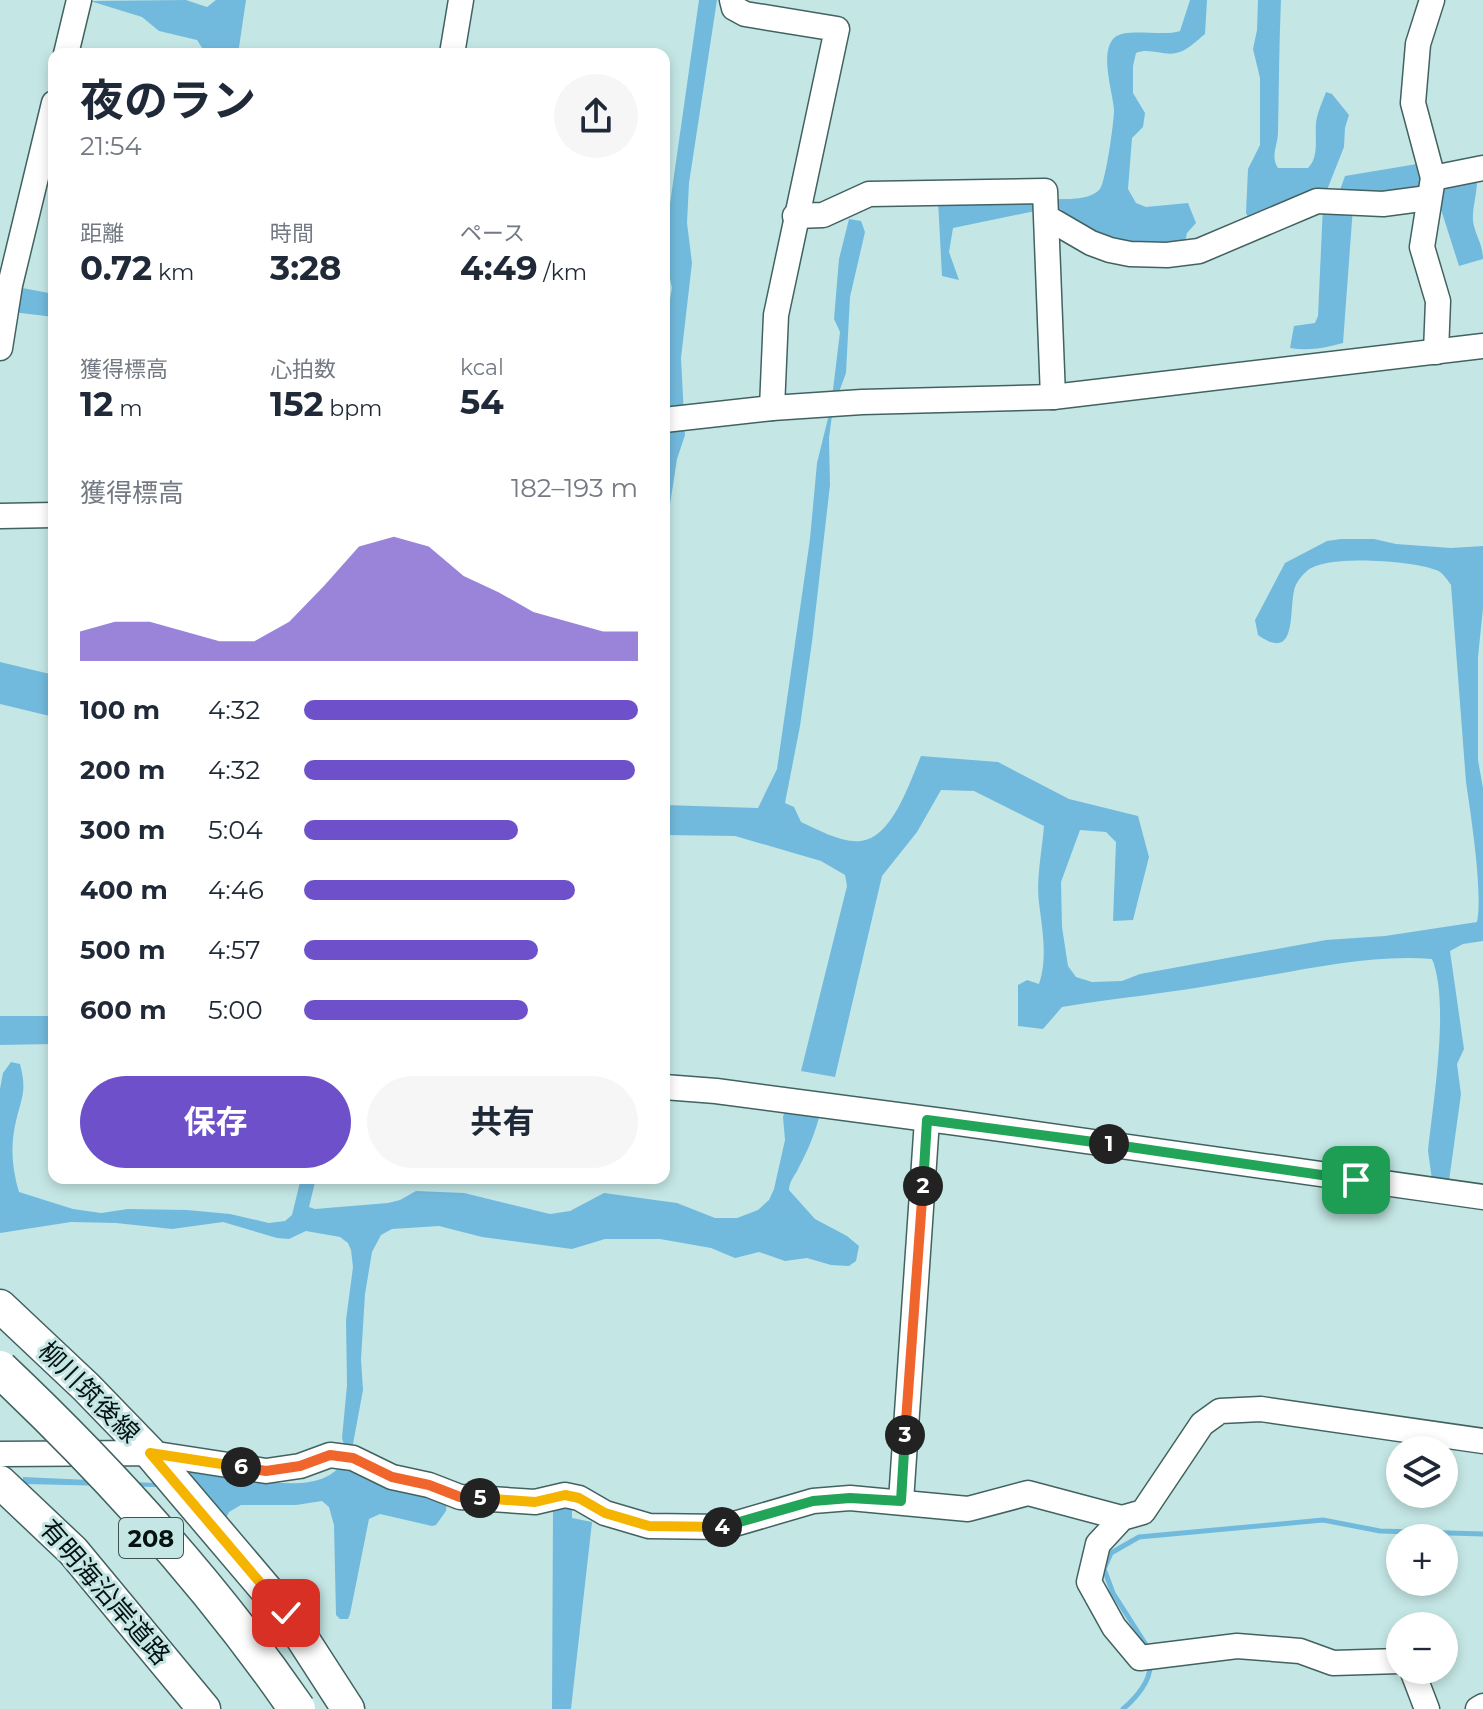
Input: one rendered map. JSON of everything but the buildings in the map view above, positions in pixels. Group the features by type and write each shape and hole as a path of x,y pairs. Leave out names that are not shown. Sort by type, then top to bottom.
{"highway":[{"name":"208","path":"0,1369 59,1424 183,1560 259,1654 297,1709"},
{"name":"208","path":"0,1380 53,1429 156,1544 251,1659 286,1709"}],"main road":[{"name":"柳川筑後線","path":"0,1306 150,1453 286,1613 348,1709"},
{"name":"有明海沿岸道路","path":"0,1482 73,1551 204,1709"}],"street":[{"path":"67,48 79,0"},
{"path":"453,48 461,0"},
{"path":"732,0 734,8 745,14 837,29 776,315 772,408"},
{"path":"1432,0 1418,44 1413,103 1431,188 1422,247 1438,301 1436,352"},
{"path":"0,348 10,285 48,128"},
{"path":"1048,218 1091,243 1110,250 1167,255 1199,251 1317,201 1383,204 1483,168"},
{"path":"795,216 823,215 869,194 1045,191 1053,397"},
{"path":"674,419 862,402 1053,397 1483,346"},
{"path":"0,516 48,515"},
{"path":"670,1087 958,1123 1483,1197"},
{"path":"901,1501 927,1120"},
{"path":"0,1454 150,1453 266,1471 300,1466 330,1455 353,1458 392,1477 429,1485 460,1497 535,1502 565,1495 579,1498 605,1513 649,1526 724,1527 813,1501 850,1498 968,1509 1028,1493 1122,1518 1143,1512 1202,1424 1220,1411 1261,1409 1483,1441"},
{"path":"1122,1518 1098,1544 1089,1582 1114,1627 1140,1658 1237,1646 1300,1651 1333,1663 1386,1661"},
{"path":"1417,1684 1427,1709"}],"water":[{"path":"186,0 207,7 216,0 246,0 239,48 202,48 197,40 159,31 142,17 90,1"},
{"path":"699,0 717,0 689,183 687,223 692,263 681,358 685,435 677,459 670,504 672,288 670,204"},
{"path":"1190,0 1207,0 1205,34 1180,52 1136,53 1133,93 1145,113 1143,127 1132,138 1128,189 1136,203 1146,207 1188,203 1196,223 1187,233 1184,246 1138,248 1074,228 1061,209 1045,209 953,228 949,252 959,280 942,276 938,200 1071,199 1083,198 1100,189 1114,116 1107,63 1110,45 1114,38 1127,33 1180,31"},
{"path":"1258,0 1281,0 1278,132 1274,155 1278,168 1308,168 1312,163 1316,151 1317,117 1326,92 1332,94 1349,115 1344,147 1327,190 1251,223 1246,213 1248,169 1260,145 1260,78 1253,49"},
{"path":"1417,164 1421,168 1418,192 1351,197 1340,190 1345,176"},
{"path":"1477,181 1473,221 1483,259 1459,266 1438,200 1442,188"},
{"path":"1323,205 1353,207 1343,343 1317,348 1290,348 1294,326 1315,323 1318,316"},
{"path":"849,219 861,221 865,232 850,297 846,373 833,408 829,438 830,485 812,642 785,803 794,807 801,822 830,835 861,841 882,830 891,819 921,756 998,762 1069,799 1138,816 1149,857 1133,920 1113,921 1116,842 1106,832 1080,830 1061,882 1062,927 1068,966 1076,977 1092,982 1122,981 1140,974 1326,940 1385,936 1477,922 1477,874 1466,782 1451,585 1441,573 1421,566 1368,561 1331,562 1307,571 1297,583 1285,639 1279,643 1271,642 1258,635 1255,620 1285,563 1327,541 1374,539 1396,544 1451,548 1483,546 1483,608 1478,657 1478,760 1483,788 1483,941 1463,944 1450,951 1464,1049 1457,1064 1461,1094 1449,1181 1432,1180 1428,1151 1440,1026 1440,1000 1432,959 1356,961 1062,1007 1043,1029 1018,1026 1018,985 1027,980 1039,984 1042,974 1044,943 1038,884 1044,826 974,791 941,790 917,832 882,876 835,1077 801,1071 847,886 845,875 821,861 735,836 670,835 670,805 758,808 777,769 810,539 817,463 831,406 840,332 834,319 839,259"},
{"path":"17,287 48,293 48,316 4,311"},
{"path":"0,662 48,674 48,716 0,704"},
{"path":"0,1016 48,1016 48,1044 0,1045"},
{"path":"11,1062 20,1064 23,1093 12,1148 19,1192 73,1209 101,1213 128,1209 187,1210 230,1214 269,1223 285,1221 292,1215 300,1184 315,1184 309,1207 315,1209 388,1203 416,1191 464,1193 550,1214 570,1211 604,1193 677,1203 715,1218 737,1218 758,1210 769,1200 785,1140 783,1117 786,1107 801,1091 807,1090 824,1095 814,1132 789,1190 815,1219 859,1246 856,1261 849,1266 807,1258 785,1261 759,1252 735,1258 711,1248 660,1239 605,1239 572,1249 482,1237 439,1226 392,1229 381,1235 372,1252 365,1294 361,1359 363,1390 353,1444 345,1448 342,1438 347,1385 346,1320 353,1267 348,1243 340,1237 306,1231 289,1239 277,1238 223,1222 172,1229 71,1222 0,1233 0,1089 3,1073"},
{"path":"189,1462 247,1478 293,1483 330,1475 343,1462 447,1502 446,1511 432,1526 380,1514 369,1519 350,1614 348,1619 340,1619 336,1615 334,1525 329,1507 322,1501 296,1505 241,1505 229,1512 226,1518 190,1476"},
{"path":"23,1477 156,1483 156,1487 23,1484"},
{"path":"553,1508 572,1509 572,1518 592,1522 571,1709 552,1709"}],"waterway":[{"path":"1148,1648 1113,1593 1104,1569 1111,1553 1139,1537 1323,1520 1380,1531 1483,1534"},
{"path":"1123,1709 1146,1682 1150,1662"}],"route":[{"path":"286,1613 150,1453 266,1471 300,1466 330,1455 353,1458 392,1477 429,1485 460,1497 535,1502 565,1495 579,1498 605,1513 649,1526 724,1527 813,1501 850,1498 901,1501 927,1120 1356,1180"}]}
